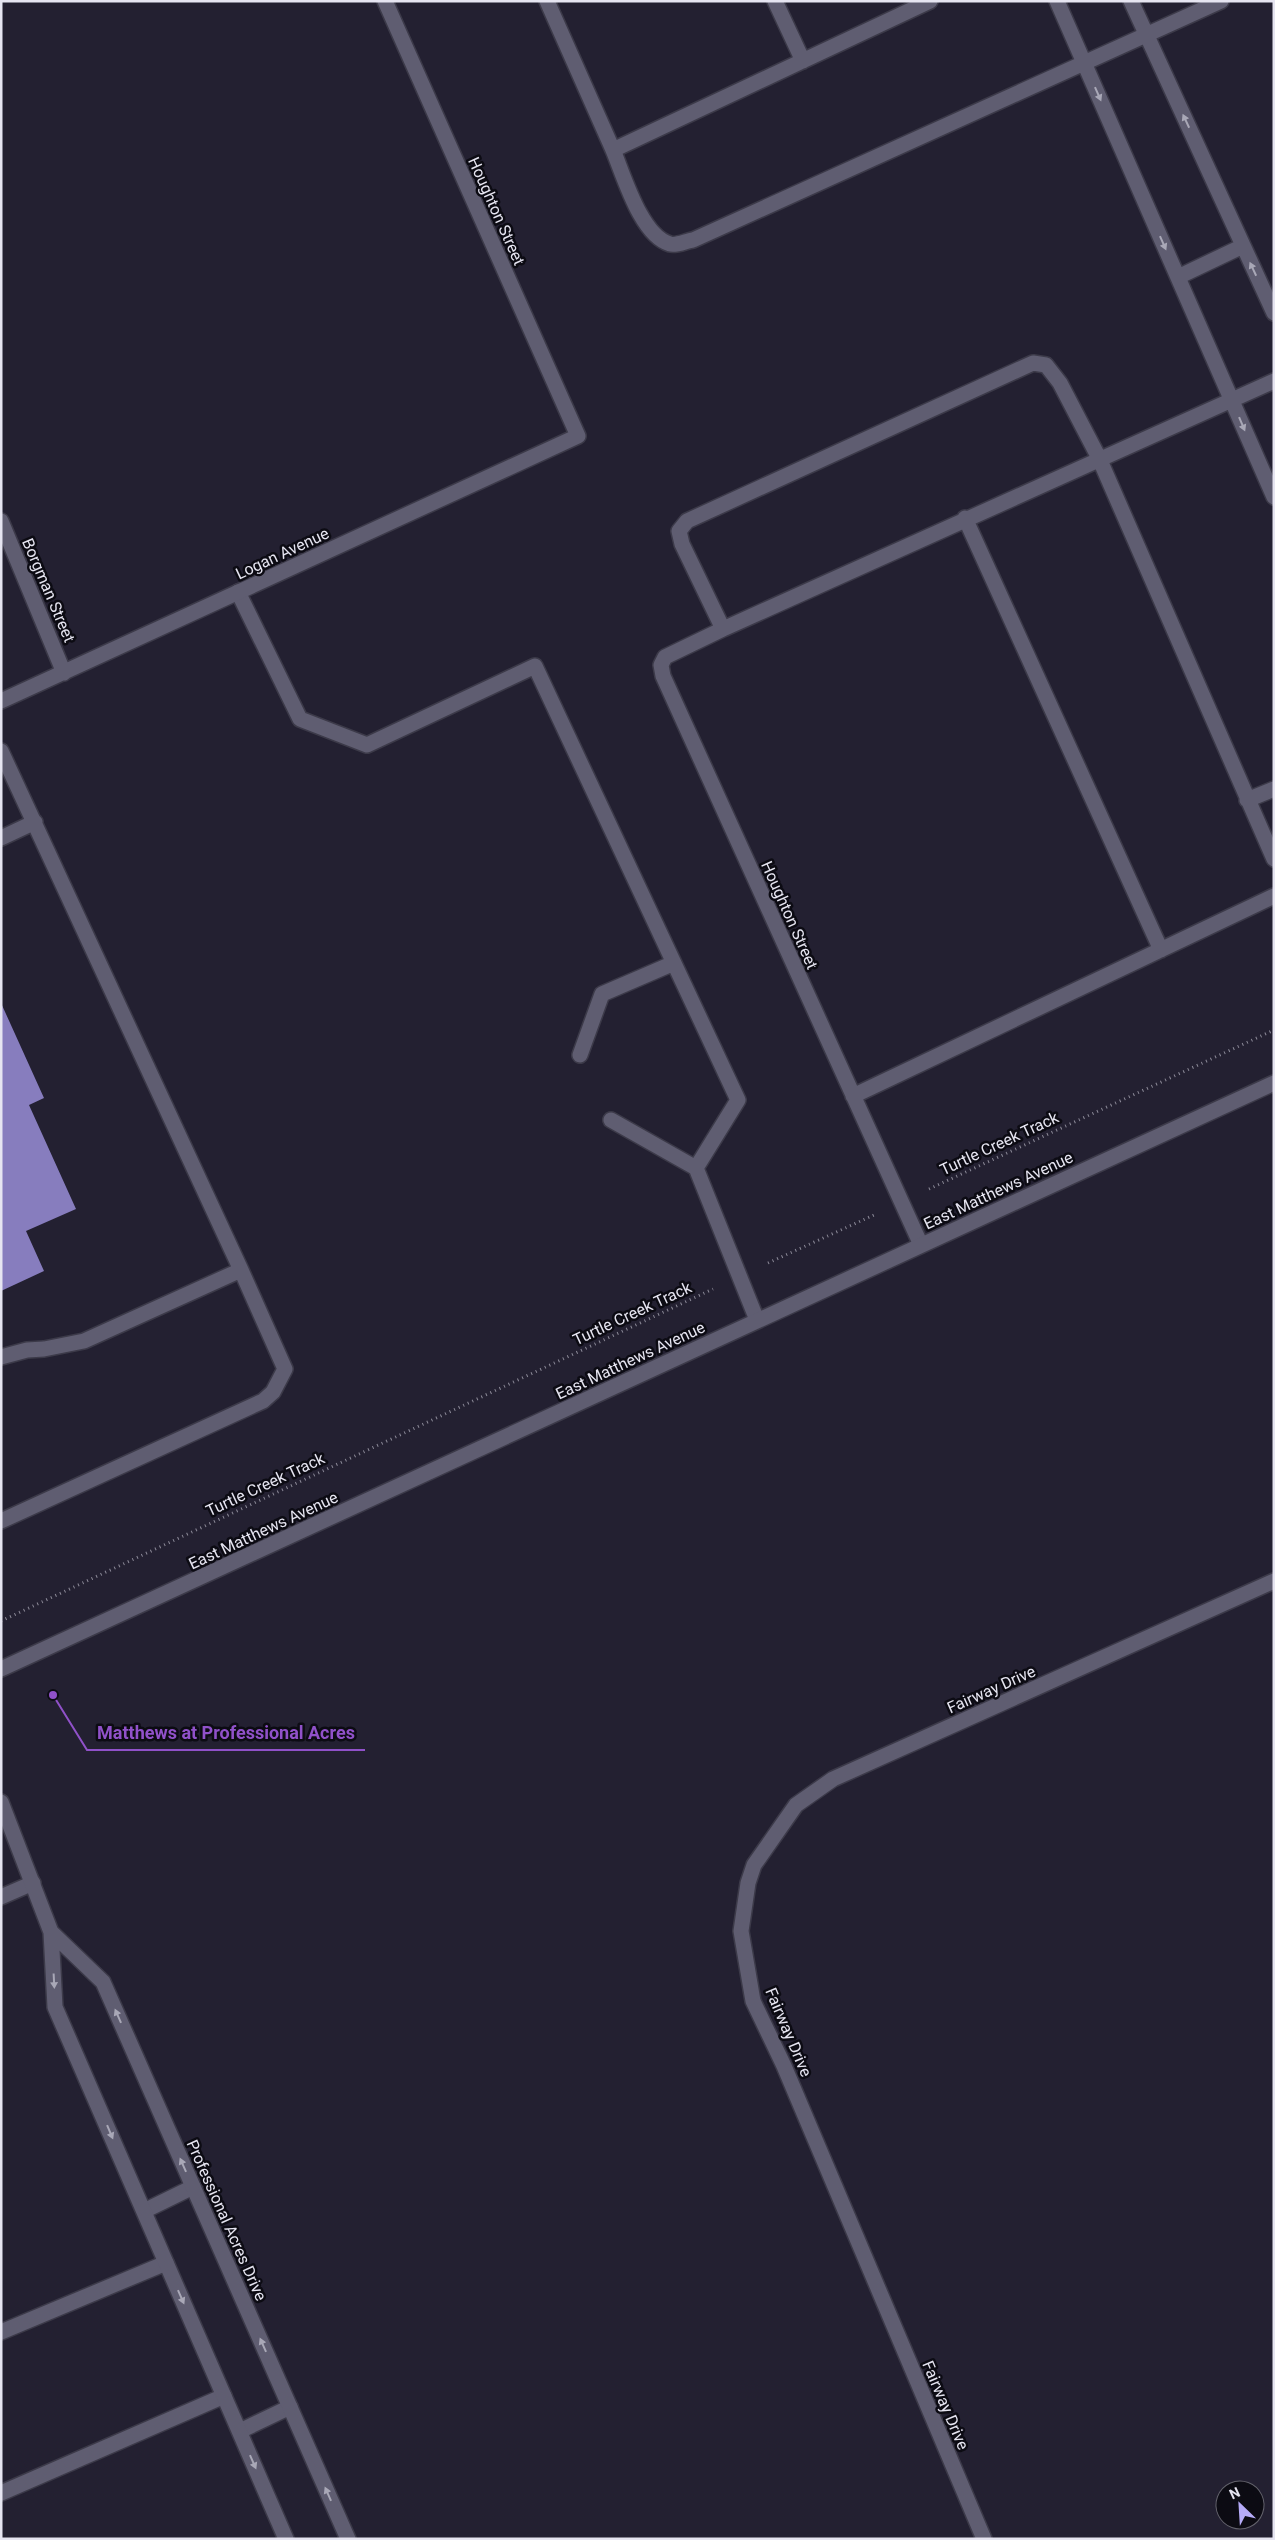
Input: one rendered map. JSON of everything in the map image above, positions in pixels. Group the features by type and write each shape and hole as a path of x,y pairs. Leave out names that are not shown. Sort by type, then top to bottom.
{"street":[{"name":"Houghton Street","path":"385,1 578,436"},
{"path":"547,1 646,225 656,237 672,245 693,240 1222,1"},
{"path":"775,1 802,61"},
{"path":"613,150 930,1"},
{"path":"1057,1 1274,497"},
{"path":"1131,1 1274,313"},
{"path":"1178,277 1243,246"},
{"path":"1274,380 1232,400 1098,458 965,518 723,629 682,544 679,531 687,521 1015,371 1033,363 1046,365 1060,383 1098,458 1274,859"},
{"name":"Logan Avenue","path":"1,702 578,436"},
{"path":"965,518 1161,950"},
{"name":"Borgman Street","path":"1,522 64,673"},
{"path":"238,592 300,719 367,745 535,666 738,1100 696,1168"},
{"name":"Houghton Street","path":"723,629 665,657 661,664 662,676 921,1245"},
{"path":"1,751 242,1270 284,1369 273,1392 264,1401 1,1521"},
{"path":"1247,800 1274,789"},
{"path":"1,838 35,822"},
{"path":"853,1096 1274,896"},
{"path":"580,1056 602,994 674,964"},
{"name":"East Matthews Avenue","path":"1,1669 1274,1083"},
{"path":"610,1120 696,1168 738,1277 757,1320"},
{"path":"1,1357 27,1350 60,1347 84,1341 242,1270"},
{"name":"Fairway Drive","path":"984,2539 788,2076 754,2001 741,1931 748,1882 754,1865 796,1805 834,1779 1274,1581"},
{"name":"Professional Acres Drive","path":"1,1802 52,1932 55,2007 286,2539"},
{"path":"1,1897 33,1883"},
{"name":"Professional Acres Drive","path":"52,1932 103,1982 348,2539"},
{"path":"144,2210 193,2187"},
{"path":"1,2332 166,2263"},
{"path":"1,2493 224,2396"},
{"path":"240,2431 290,2408"}],"path":[{"name":"Turtle Creek Track","path":"1,1621 738,1277 1274,1030"}],"building":[{"path":"1,1003 44,1098 29,1105 76,1209 26,1231 44,1271 1,1291"}],"place":[{"name":"Matthews at Professional Acres","path":"53,1695"}]}
